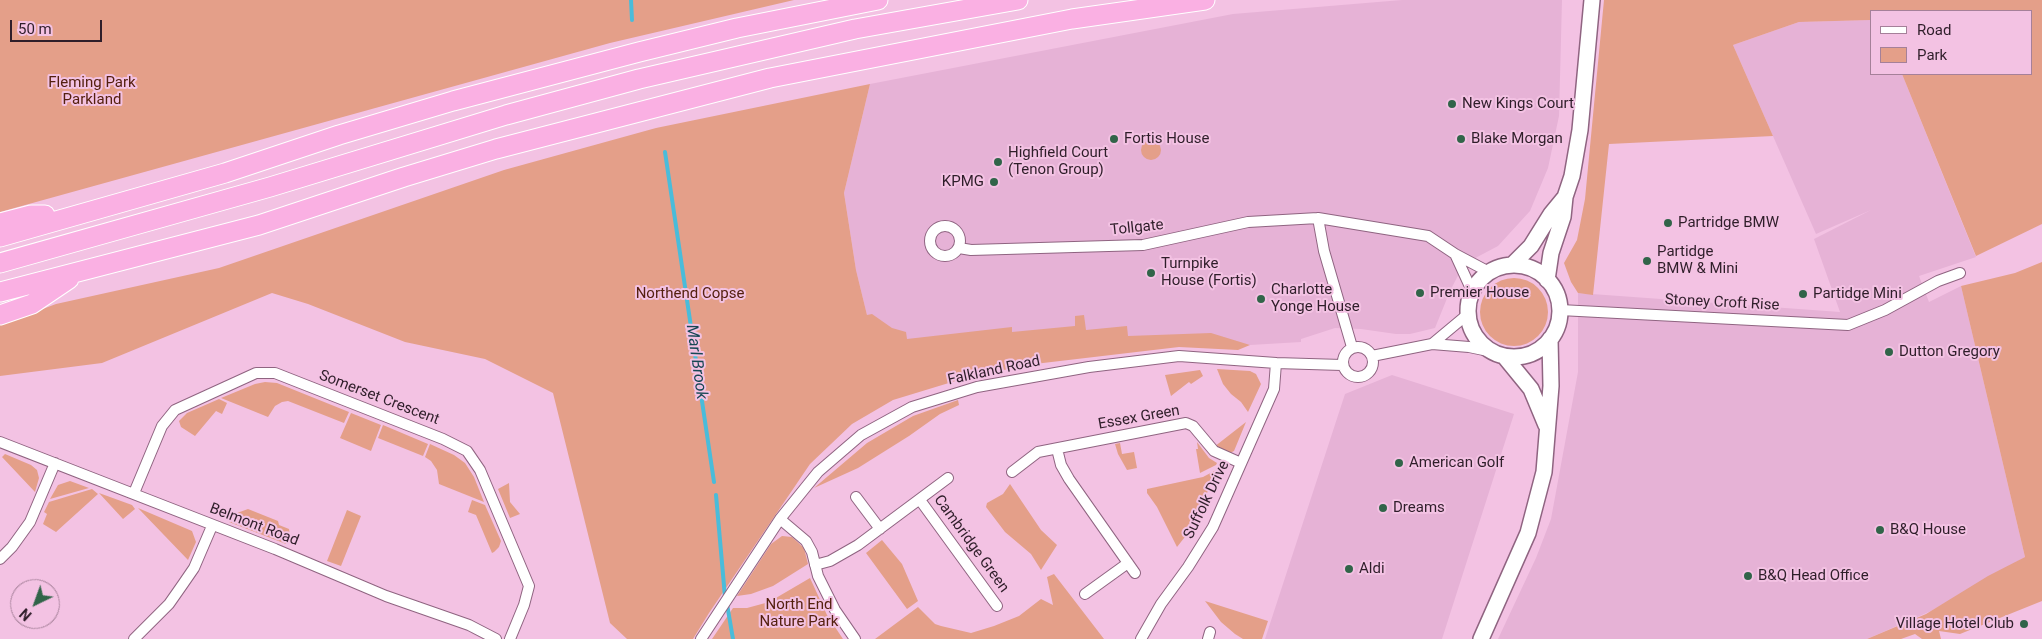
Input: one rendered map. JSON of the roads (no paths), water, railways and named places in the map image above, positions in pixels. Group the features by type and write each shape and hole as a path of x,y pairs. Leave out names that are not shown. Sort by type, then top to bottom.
{"highway":[{"path":"0,237 224,173 339,135 454,101 728,30 878,0"},
{"path":"0,263 270,187 506,115 639,79 855,29 1018,0"},
{"path":"0,292 259,224 496,149 770,78 1072,19 1205,0"},
{"path":"0,223 31,215 84,214"},
{"path":"0,315 32,304 80,272"}],"street":[{"path":"1547,280 1551,253 1563,217 1565,196 1572,176 1580,130 1592,0"},
{"path":"1512,265 1531,246 1565,196"},
{"path":"1318,218 1324,251 1352,347"},
{"name":"Tollgate","path":"958,248 979,250 1143,245 1248,222 1318,218 1428,236 1455,254 1489,272"},
{"path":"1455,254 1472,291"},
{"path":"1372,356 1432,344 1469,347 1498,354 1517,357 1541,348 1550,339 1557,326 1560,310 1556,294 1547,280 1537,272 1525,267 1512,265 1500,267 1489,272 1472,291 1468,314 1471,329 1480,342 1498,354 1531,389 1548,429"},
{"name":"Stoney Croft Rise","path":"1560,310 1848,325 1885,310 1938,282 1960,273"},
{"path":"1432,344 1468,314"},
{"path":"1481,639 1528,533 1544,472 1551,386 1550,339"},
{"path":"1352,347 1362,347 1370,352 1372,356 1370,371 1362,377 1352,376 1344,369 1342,364 1344,354 1352,347"},
{"name":"Falkland Road","path":"701,639 780,519 818,472 861,435 912,407 971,389 1089,367 1179,356 1276,363 1342,364"},
{"name":"Suffolk Drive","path":"1141,639 1161,604 1213,527 1274,389 1276,363"},
{"name":"Somerset Crescent","path":"134,494 162,426 175,410 256,373 275,374 443,439 467,451 480,470 529,586 524,605 510,639"},
{"name":"Essex Green","path":"1012,472 1038,452 1186,423 1193,426 1214,451 1241,463"},
{"name":"Belmont Road","path":"0,442 275,549 386,596 469,625 496,639"},
{"path":"1057,449 1061,465 1069,479 1135,573"},
{"path":"0,559 12,547 28,525 55,464"},
{"path":"815,565 842,555 948,478"},
{"path":"856,497 880,529"},
{"name":"Cambridge Green","path":"920,500 997,606"},
{"path":"780,519 806,541 812,552 818,576 835,610 856,639"},
{"path":"136,638 169,604 184,584 194,568 212,526"},
{"path":"1085,594 1128,563"}],"waterway":[{"name":"Marl Brook","path":"631,0 632,20"},
{"name":"Marl Brook","path":"665,152 714,482"},
{"name":"Marl Brook","path":"716,495 725,597"},
{"name":"Marl Brook","path":"727,604 733,639"}],"place":[{"name":"New Kings Court","path":"1452,104"},
{"name":"Fortis House","path":"1114,139"},
{"name":"Blake Morgan","path":"1461,139"},
{"name":"Highfield Court (Tenon Group)","path":"998,162"},
{"name":"KPMG","path":"994,182"},
{"name":"Partridge BMW","path":"1668,223"},
{"name":"Partidge BMW & Mini","path":"1647,261"},
{"name":"Turnpike House (Fortis)","path":"1151,273"},
{"name":"Premier House","path":"1420,293"},
{"name":"Partidge Mini","path":"1803,294"},
{"name":"Charlotte Yonge House","path":"1261,299"},
{"name":"Dutton Gregory","path":"1889,352"},
{"name":"American Golf","path":"1399,463"},
{"name":"Dreams","path":"1383,508"},
{"name":"B&Q House","path":"1880,530"},
{"name":"Aldi","path":"1349,569"},
{"name":"B&Q Head Office","path":"1748,576"},
{"name":"Village Hotel Club","path":"2024,624"}],"park label":[{"name":"Fleming Park Parkland","path":"92,92"},
{"name":"Northend Copse","path":"690,294"},
{"name":"North End Nature Park","path":"799,614"}]}
